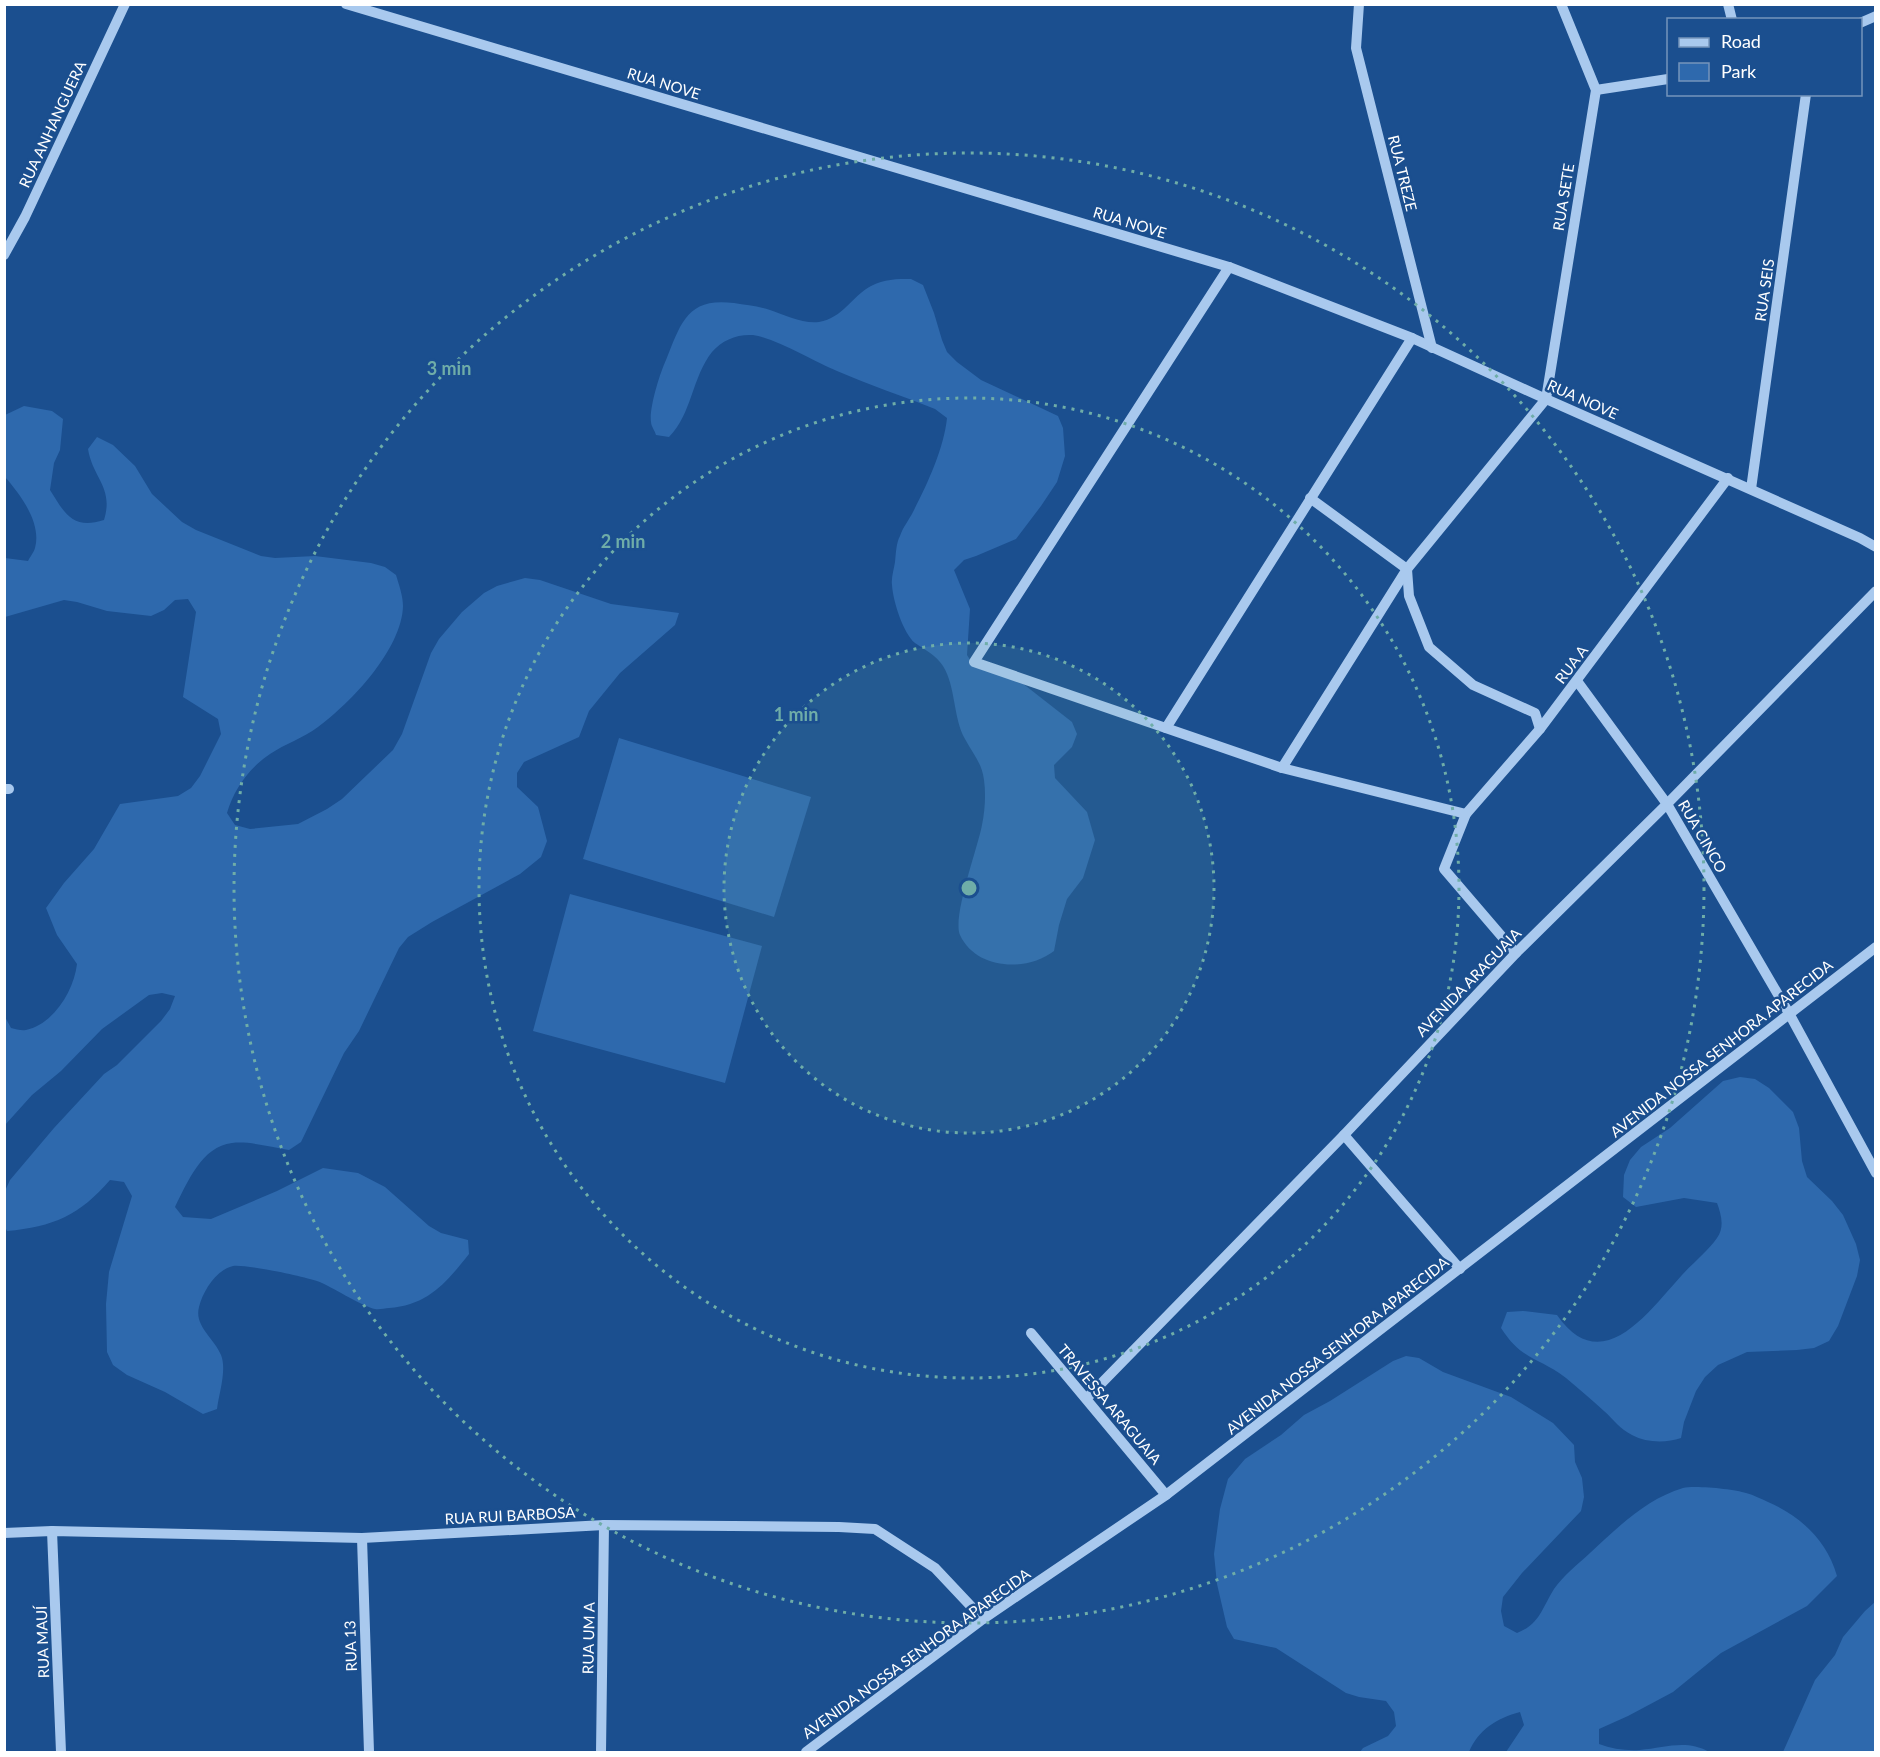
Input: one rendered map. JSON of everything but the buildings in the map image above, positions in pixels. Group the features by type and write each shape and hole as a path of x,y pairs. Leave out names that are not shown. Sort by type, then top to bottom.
{"street":[{"name":"RUA ANHANGUERA","path":"4,255 25,217 125,4"},
{"name":"RUA NOVE","path":"346,4 1229,267 1412,338 1728,478 1875,547"},
{"name":"RUA TREZE","path":"1359,4 1356,48 1432,348"},
{"path":"1562,4 1596,90 1667,79"},
{"name":"RUA SETE","path":"1546,399 1596,90"},
{"name":"RUA SEIS","path":"1751,489 1806,96"},
{"path":"1229,267 974,662 1282,768 1466,814"},
{"path":"1166,728 1412,338"},
{"path":"1282,768 1407,569 1546,399"},
{"name":"RUA A","path":"1516,953 1444,869 1466,814 1540,729 1728,478"},
{"path":"1310,498 1407,569 1409,596 1429,647 1473,685 1535,713 1540,729"},
{"name":"AVENIDA ARAGUAIA","path":"1087,1398 1344,1135 1516,953 1667,804 1875,591"},
{"name":"RUA CINCO","path":"1577,681 1667,804 1790,1015 1875,1173"},
{"name":"AVENIDA NOSSA SENHORA APARECIDA","path":"806,1752 983,1619 1166,1495 1790,1015 1875,947"},
{"path":"1344,1135 1460,1269"},
{"name":"TRAVESSA ARAGUAIA","path":"1031,1333 1166,1495"},
{"name":"RUA RUI BARBOSA","path":"4,1533 52,1531 362,1538 604,1525 875,1529 935,1568 983,1619"},
{"name":"RUA UM A","path":"602,1752 604,1525"},
{"name":"RUA MAUÍ","path":"52,1531 62,1752"},
{"name":"RUA 13","path":"362,1538 369,1752"}],"green space":[{"path":"911,279 923,285 947,352 957,362 981,380 1058,416 1063,428 1065,456 1057,482 1016,539 964,560 954,570 970,609 967,655 974,666 1017,679 1072,722 1077,734 1072,747 1054,765 1055,778 1087,812 1095,840 1083,878 1067,899 1054,951 1030,962 1003,964 990,961 968,947 960,935 958,926 962,898 984,814 983,774 961,731 947,674 937,659 915,643 906,632 893,592 892,579 898,542 934,466 947,418 935,409 849,376 772,341 747,335 725,341 712,352 700,373 683,418 669,437 656,435 651,424 653,400 658,382 676,335 688,315 696,309 718,302 734,303 766,309 800,320 819,322 835,316 864,290 876,284 891,280"},
{"path":"24,406 52,411 63,419 60,450 54,463 50,490 66,513 77,521 93,523 104,520 105,491 88,449 97,437 113,445 135,466 152,494 182,522 196,530 261,556 275,558 315,556 371,563 385,567 396,575 403,606 394,640 384,657 359,690 331,717 312,731 270,754 249,772 238,787 227,813 235,825 250,829 298,824 342,799 393,750 402,734 431,653 439,639 462,612 484,593 497,586 525,578 540,580 611,604 679,613 675,625 620,673 589,711 579,737 524,762 517,773 517,787 538,807 547,841 541,857 520,874 408,937 399,948 359,1031 344,1053 301,1142 289,1150 246,1143 221,1146 204,1158 197,1167 175,1207 183,1217 211,1219 277,1191 323,1168 358,1173 385,1187 429,1226 441,1233 468,1240 469,1254 435,1291 403,1306 378,1309 370,1308 322,1283 304,1278 250,1267 227,1268 211,1282 199,1307 199,1320 223,1361 217,1409 203,1414 165,1392 127,1375 113,1365 107,1352 106,1304 109,1272 132,1196 124,1182 110,1180 88,1202 52,1222 7,1231 5,1227 5,1191 10,1180 104,1074 117,1065 161,1021 170,1009 175,996 162,993 149,995 102,1029 61,1071 32,1095 5,1125 5,1017 11,1028 22,1030 36,1027 45,1021 67,995 77,964 57,935 46,908 64,883 94,849 120,804 178,796 191,788 200,776 221,734 218,719 183,697 196,612 188,599 175,600 164,610 151,616 107,611 64,600 5,617 5,558 28,561 34,550 36,538 33,519 28,509 5,477 5,415"},
{"path":"619,738 811,797 774,917 583,859"},
{"path":"570,894 762,946 725,1083 533,1031"},
{"path":"1740,1077 1755,1079 1769,1088 1793,1112 1799,1128 1802,1161 1807,1177 1843,1215 1856,1244 1860,1260 1857,1276 1838,1326 1829,1341 1814,1348 1747,1352 1718,1365 1705,1377 1696,1391 1684,1422 1681,1438 1669,1441 1644,1440 1624,1430 1566,1378 1516,1347 1501,1328 1507,1312 1523,1311 1557,1315 1574,1333 1591,1341 1608,1340 1624,1333 1655,1306 1717,1238 1722,1225 1721,1216 1717,1203 1684,1198 1636,1207 1623,1197 1624,1175 1630,1160 1641,1147 1670,1128 1723,1081"},
{"path":"1406,1356 1419,1358 1443,1372 1511,1397 1553,1423 1574,1445 1575,1462 1582,1478 1584,1497 1581,1511 1522,1573 1503,1597 1501,1611 1504,1626 1517,1633 1536,1620 1554,1589 1566,1575 1622,1524 1657,1499 1683,1488 1714,1488 1752,1495 1791,1514 1819,1540 1837,1576 1807,1606 1721,1653 1673,1692 1599,1729 1599,1744 1614,1748 1635,1750 1684,1745 1709,1752 1506,1752 1524,1725 1520,1712 1489,1726 1478,1737 1469,1752 1360,1752 1363,1748 1388,1736 1396,1726 1394,1712 1386,1701 1346,1693 1276,1648 1234,1639 1227,1627 1217,1584 1214,1554 1220,1509 1228,1479 1245,1459 1281,1435 1304,1415 1393,1361"},
{"path":"1875,1602 1875,1752 1783,1752 1815,1680 1835,1655 1843,1637"}]}
